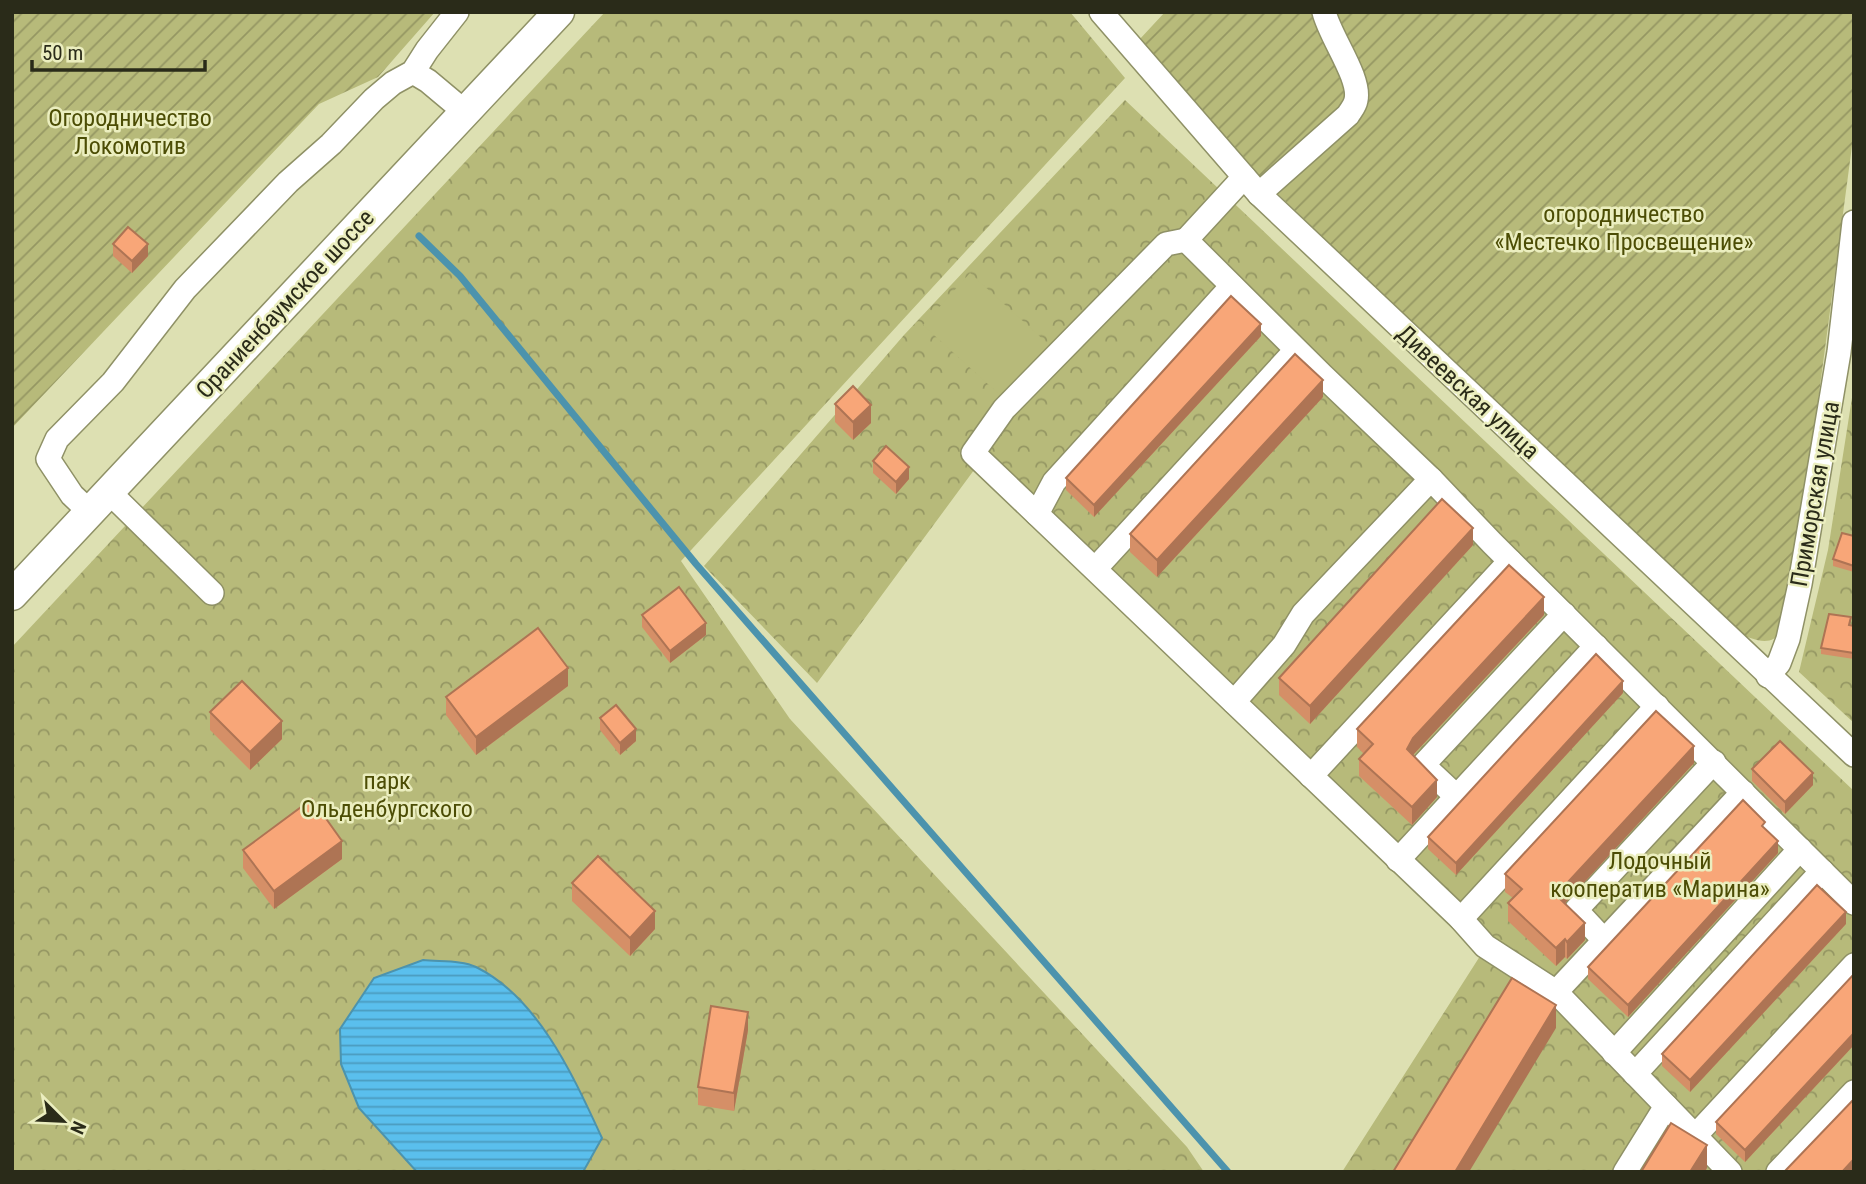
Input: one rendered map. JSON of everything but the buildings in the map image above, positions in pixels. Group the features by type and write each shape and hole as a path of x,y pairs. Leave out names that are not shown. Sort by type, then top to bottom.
{"main road":[{"name":"Ораниенбаумское шоссе","path":"12,595 559,12"}],"street":[{"path":"212,593 100,502 72,495 48,459 57,439 113,383 185,289 374,99 393,83 413,72 457,12"},
{"name":"Дивеевская улица","path":"1101,12 1259,194 1854,755"},
{"path":"1259,194 1348,115 1356,103 1354,78 1328,28 1324,12"},
{"path":"413,72 464,113"},
{"path":"1244,177 1186,240 1166,244 1004,409 973,453 1461,919 1485,946 1556,992 1728,1171"},
{"name":"Приморская улица","path":"1768,676 1779,663 1784,651 1800,583 1839,352 1854,222"},
{"path":"1186,240 1431,479 1854,903"},
{"path":"1037,514 1055,482 1232,286"},
{"path":"1095,569 1297,350"},
{"path":"1234,702 1283,645 1303,614 1431,479"},
{"path":"1311,776 1510,561"},
{"path":"1457,796 1423,765 1564,614"},
{"path":"1398,860 1596,646"},
{"path":"1461,919 1657,706"},
{"path":"1604,940 1576,910 1714,762"},
{"path":"1556,992 1743,792"},
{"path":"1614,1053 1800,849"},
{"path":"1635,1074 1822,871"},
{"path":"1695,1136 1854,965"},
{"path":"1778,1172 1854,1092"},
{"path":"1625,1172 1666,1107"}],"green space":[{"name":"Огородничество Локомотив","path":"12,12 435,12 378,77 319,104 12,428"},
{"name":"парк Ольденбургского","path":"605,12 1070,12 1125,78 681,561 790,719 1187,1147 1204,1172 12,1172 12,647"},
{"name":"огородничество «Местечко Просвещение»","path":"1165,12 1854,12 1854,131 1794,581 1779,634 1763,641 1749,638 1731,629 1256,173 1139,40"},
{"name":"Лодочный кооператив «Марина»","path":"1125,100 1854,791 1854,1172 1342,1172 1482,953 977,466 817,683 704,566 904,335"},
{"path":"970,273 1047,343 1000,395 923,325"},
{"path":"1854,385 1854,723 1799,672 1828,550"}],"water":[{"path":"423,960 457,962 476,967 518,998 536,1019 566,1066 602,1138 583,1172 417,1172 359,1108 341,1064 340,1029 374,978"}],"waterway":[{"path":"419,236 460,276 696,564 1228,1172"}]}
